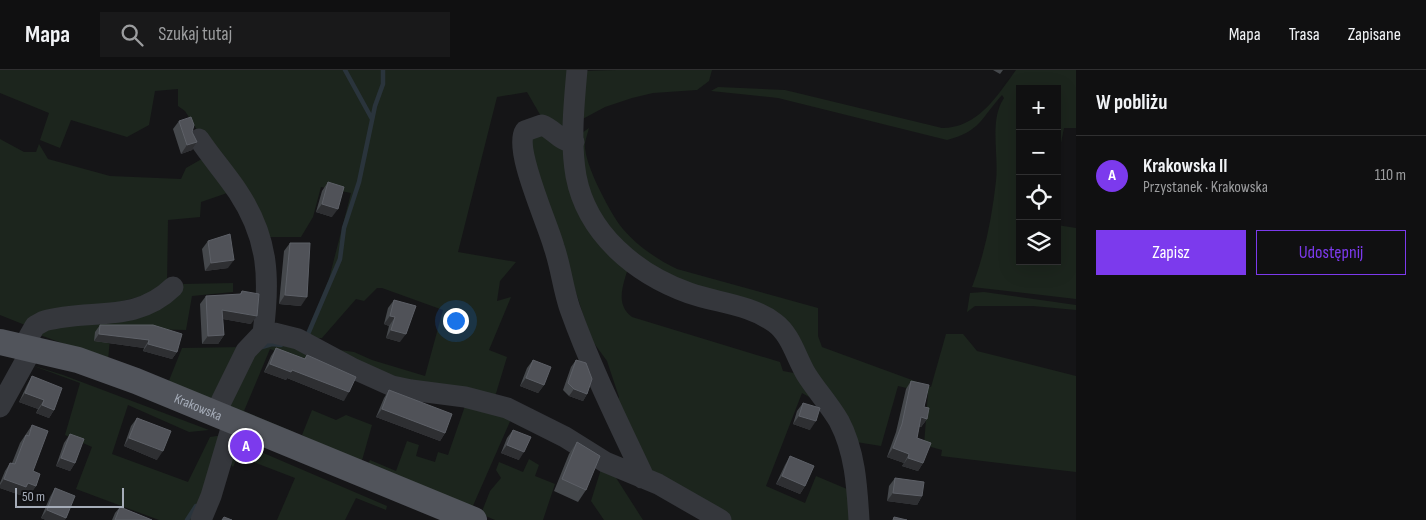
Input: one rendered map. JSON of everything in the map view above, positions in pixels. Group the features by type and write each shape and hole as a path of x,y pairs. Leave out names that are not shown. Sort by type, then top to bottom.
{"main road":[{"name":"Krakowska","path":"19,346 103,369 474,520"}],"street":[{"path":"577,70 574,142 577,178 584,198 599,226 620,253 646,274 690,293 756,313 775,323 783,331 808,376 833,411 846,436 853,460 859,520"},
{"path":"574,142 562,140 553,131 542,125 525,130 522,140 534,193 554,246 570,308 623,436 642,473 642,478"},
{"path":"199,139 238,191 262,239 267,282 263,333 246,351 224,418 211,496 201,520"},
{"path":"0,407 10,385 28,360 19,346 35,326 44,321 131,311 153,303 174,287"},
{"path":"263,333 274,333 298,339 352,368 401,388 465,396 508,408 565,437 606,462 642,478 721,520"}],"shaded area":[{"path":"0,70 573,70 571,140 542,118 527,92 497,97 458,252 516,262 500,281 497,301 511,297 489,350 507,357 494,400 423,389 326,348 354,352 372,360 425,376 443,310 382,288 377,288 364,301 356,299 322,338 301,338 307,334 329,279 351,193 321,187 313,217 301,237 265,237 185,111 178,106 178,89 155,91 149,125 127,137 71,120 60,148 40,140 49,113 0,93"},
{"path":"712,70 709,81 697,90 653,93 632,98 605,107 577,122 580,71"},
{"path":"1016,70 1076,70 1076,128 1064,128 1061,143 1061,85 1016,85 1016,265 1061,265 1061,226 1076,228 1076,299 972,287 984,248 992,208 997,171 996,127 999,107 1004,98 1002,95 974,128 947,140 778,98 711,91 718,87 785,90 942,128 955,127 966,123 976,117 994,100"},
{"path":"589,128 585,151 592,173 614,217 631,238 653,255 677,269 818,308 818,336 822,347 931,387 946,334 963,334 977,351 1076,376 1076,472 941,456 942,450 924,445 928,393 898,386 881,446 856,442 791,338 644,269 590,203 579,135"},
{"path":"527,131 561,142 573,169 629,265 622,293 623,306 626,312 632,317 780,362 783,371 804,375 825,406 802,393 766,486 805,503 816,476 854,492 856,520 726,520 655,477 615,406 619,397 607,361 591,339 525,135"},
{"path":"0,139 24,152 36,152 39,144 48,159 110,176 181,179 186,168 207,156 233,191 201,202 200,217 168,220 167,285 163,291 25,325 0,315"},
{"path":"233,283 233,292 192,296 186,330 111,328 108,360 40,335 39,328 183,284"},
{"path":"984,292 1076,305 1076,310 1033,306 975,306 967,312 970,293"},
{"path":"261,339 304,347 323,369 270,349 244,411 294,432 292,436 231,410 224,400"},
{"path":"243,347 213,399 168,383 182,348"},
{"path":"31,365 63,375 209,430 189,432 128,405 112,454 188,482 210,437 223,435 198,520 159,520 76,489 92,447 65,435 80,383"},
{"path":"465,406 512,417 472,508 367,466 370,460 396,471 407,441 419,445 416,456 435,462 438,452 448,455"},
{"path":"312,410 336,420 346,415 372,425 361,464 302,435"},
{"path":"231,439 387,506 386,510 356,498 345,520 277,520 295,478 238,456 233,467 229,463"},
{"path":"529,459 539,465 535,476 555,484 543,520 495,520 481,514 490,491 501,478 496,470 499,462 523,472"},
{"path":"602,466 613,473 643,520 604,520 591,501"}],"building":[{"path":"191,117 194,125 192,132 197,142 187,145 179,121"},
{"path":"328,182 344,187 338,209 322,204"},
{"path":"230,234 234,260 211,263 208,241"},
{"path":"290,243 310,243 307,297 285,295"},
{"path":"242,291 259,294 257,316 222,310 224,335 208,336 206,296 241,294"},
{"path":"394,300 416,306 406,334 391,330 395,317 390,316"},
{"path":"100,325 153,325 182,334 177,352 148,344 149,340 99,334"},
{"path":"276,348 305,359 307,355 356,377 349,392 292,370 291,372 270,364"},
{"path":"533,360 551,367 544,385 526,378"},
{"path":"576,360 586,363 592,379 587,394 574,389 568,383"},
{"path":"32,376 62,388 54,410 42,405 44,400 25,393"},
{"path":"911,381 929,385 924,407 929,408 927,419 921,417 917,438 931,443 923,463 908,458 909,454 893,448 902,424"},
{"path":"389,390 452,414 445,433 382,409"},
{"path":"803,403 820,408 816,421 799,416"},
{"path":"137,418 171,431 163,451 129,438"},
{"path":"32,425 48,431 33,471 40,474 36,486 28,483 26,487 4,479 10,463 15,464 26,435 29,436"},
{"path":"513,430 531,437 524,452 507,445"},
{"path":"70,434 84,439 75,463 61,458"},
{"path":"577,442 600,456 586,490 562,479"},
{"path":"790,456 814,466 805,486 782,476"},
{"path":"895,478 924,482 922,496 893,493"},
{"path":"55,488 75,496 66,518 47,510"},
{"path":"120,507 152,520 115,520"},
{"path":"894,517 907,520 893,520"}],"waterway":[{"path":"345,70 372,119"},
{"path":"308,334 340,259 344,228 359,182 375,106 383,84 383,70"},
{"path":"262,347 272,344 281,345"},
{"path":"187,520 196,506"}],"place":[{"name":"Krakowska II","path":"246,446"}]}
